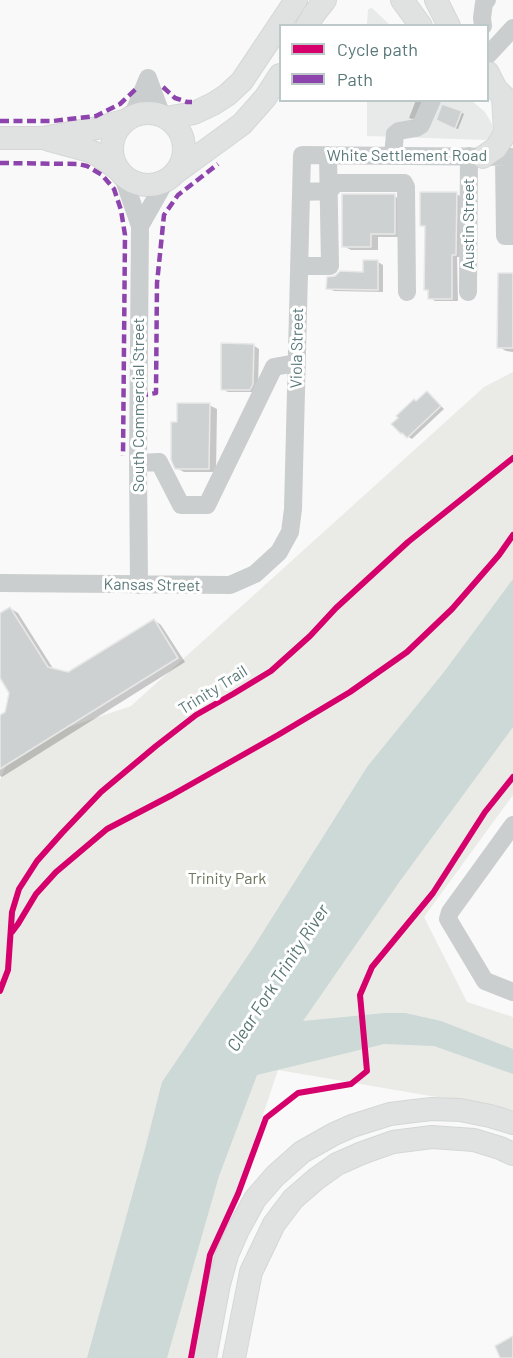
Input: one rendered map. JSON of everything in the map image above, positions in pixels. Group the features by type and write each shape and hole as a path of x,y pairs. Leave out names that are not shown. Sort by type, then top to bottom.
{"main road":[{"path":"280,24 296,0"},
{"path":"308,24 325,0"},
{"path":"402,0 420,24"},
{"path":"436,0 448,24"},
{"path":"164,117 194,113 213,104 242,81 279,26"},
{"path":"42,138 93,152 134,182 144,185 154,184 170,177 242,124 265,98 279,77"},
{"path":"492,157 505,131 497,90"},
{"path":"121,172 114,162 112,152 112,142 116,132 130,119 141,114 153,113 173,124 184,144 180,166 170,177"},
{"path":"0,138 42,138 97,128 130,119"},
{"path":"205,1358 219,1284 238,1230 255,1199 275,1176 302,1152 352,1126 390,1114 432,1109 460,1110 490,1116 513,1124"},
{"path":"234,1358 251,1272 274,1224 293,1199 330,1169 362,1153 393,1142 432,1137 474,1140 513,1154"}],"street":[{"path":"483,24 484,3 487,0"},
{"path":"490,46 513,28"},
{"path":"130,119 148,78 164,117"},
{"path":"407,292 406,187 395,134 421,125 431,102"},
{"name":"White Settlement Road","path":"302,155 492,157"},
{"name":"Viola Street","path":"286,539 290,532 293,509 302,155"},
{"path":"299,266 330,266 328,155"},
{"path":"368,156 369,183"},
{"path":"492,157 505,236 513,236"},
{"name":"Austin Street","path":"468,292 492,157"},
{"name":"South Commercial Street","path":"121,172 140,226 139,585"},
{"name":"South Commercial Street","path":"140,226 170,177"},
{"path":"301,192 329,191 336,183 404,183"},
{"path":"138,463 159,462 181,505 207,505 274,367 296,363"},
{"name":"Kansas Street","path":"0,583 230,585 255,574 279,552 286,539"},
{"path":"513,825 450,912 448,919 485,981 513,992"}],"shaded area":[{"path":"372,8 389,24 367,24 368,9"},
{"path":"367,102 473,102 485,112 493,129 492,137 486,140 367,136"}],"green space":[{"name":"Trinity Park","path":"513,372 513,795 424,917 467,1002 513,1017 513,1110 278,1070 212,1267 198,1358 0,1358 0,780 6,765 66,728 131,706 484,387"}],"water":[{"name":"Clear Fork Trinity River","path":"513,579 513,727 400,881 303,1021 405,1013 441,1021 513,1049 513,1074 434,1046 384,1044 257,1075 219,1176 167,1358 87,1358 162,1082 253,948 367,767 444,672"}],"building":[{"path":"442,104 462,111 455,129 436,120"},
{"path":"420,192 457,192 456,255 452,255 452,299 428,299 428,290 424,290 425,226 420,226"},
{"path":"342,194 395,194 395,234 371,234 371,247 342,247"},
{"path":"363,260 378,260 378,290 326,289 327,277 335,276 340,271 363,272"},
{"path":"498,273 513,273 513,348 497,348"},
{"path":"221,343 254,344 253,384 250,390 221,390"},
{"path":"427,391 441,406 407,438 391,424 414,399 416,401"},
{"path":"177,403 210,403 209,469 175,469 171,460 171,422 177,422"},
{"path":"10,607 48,667 68,672 154,619 178,658 0,769 0,715 5,712 9,693 0,678 0,613"},
{"path":"513,1336 513,1358 500,1358 495,1346"}],"marked path":[{"path":"163,87 175,98 192,102"},
{"path":"0,121 53,121 96,116 120,104 136,89"},
{"path":"0,163 87,166 102,175 114,189 121,210 125,235 123,456"},
{"path":"139,396 156,393 157,283 164,215 178,195 218,164"}],"cycle path":[{"name":"Trinity Trail","path":"0,991 8,970 12,912 19,889 37,861 101,792 196,715 271,671 408,542 513,458"},
{"path":"12,932 36,894 56,872 107,829 278,735 350,692 407,652 452,609 499,555 513,535"},
{"path":"191,1358 210,1255 238,1194 266,1118 298,1093 351,1084 367,1071 360,995 372,967 433,893 485,812 513,777"}]}
